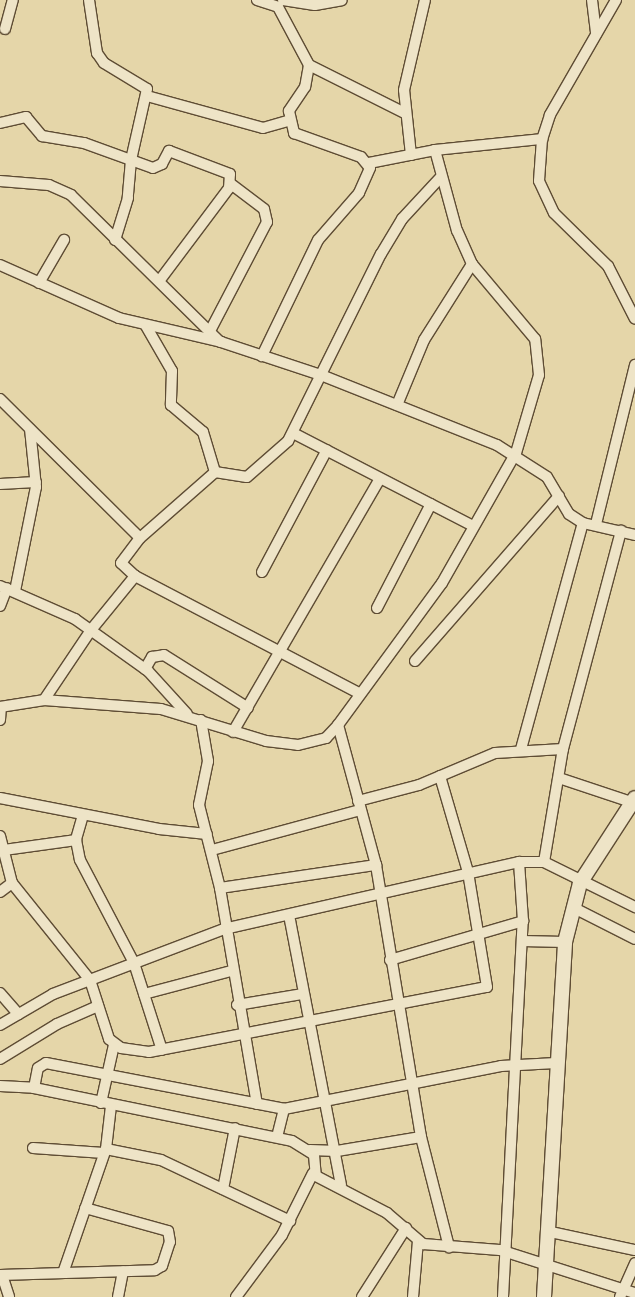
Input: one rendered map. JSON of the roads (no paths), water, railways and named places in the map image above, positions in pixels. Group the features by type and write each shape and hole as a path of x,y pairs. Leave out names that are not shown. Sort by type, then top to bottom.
{"street":[{"path":"5,29 13,0"},
{"path":"89,0 97,53 104,63 144,85 147,96 131,160 128,198 115,240"},
{"path":"257,0 316,5 342,0"},
{"path":"411,155 404,90 425,0"},
{"path":"592,0 596,34"},
{"path":"616,0 550,115 542,139 538,181 543,197 608,266 635,319"},
{"path":"280,2 309,64 309,76 293,102 287,121"},
{"path":"309,64 405,113"},
{"path":"147,96 263,128 287,121"},
{"path":"0,123 26,117 42,136 84,143 158,168 166,153 175,151 223,168 230,174 231,184 160,280"},
{"path":"287,121 302,139 369,163 435,150 542,139"},
{"path":"0,720 0,707 44,700 123,704 187,714 234,732 298,745 326,738 338,725 359,693 442,583 516,454 539,375 535,339 472,264 440,178 435,150"},
{"path":"262,356 318,240 366,184 369,163"},
{"path":"215,472 246,477 293,433 381,254 402,219 440,178"},
{"path":"0,181 62,189 160,280 221,342"},
{"path":"210,331 267,222 264,209 231,184"},
{"path":"39,283 64,240"},
{"path":"397,405 424,340 472,264"},
{"path":"0,265 39,283 146,326 221,342 322,375 516,454 548,476 569,514 584,523 596,524 635,535"},
{"path":"146,326 172,371 171,406 204,432 215,472"},
{"path":"596,524 635,366"},
{"path":"0,399 140,538"},
{"path":"0,606 7,588 36,482 30,429"},
{"path":"293,433 473,526"},
{"path":"262,572 327,450"},
{"path":"215,472 140,538 121,563 135,576 359,693"},
{"path":"234,732 380,478"},
{"path":"0,484 36,482"},
{"path":"415,660 559,496"},
{"path":"377,608 431,504"},
{"path":"521,749 584,523"},
{"path":"544,862 563,749 621,531"},
{"path":"44,700 91,630 135,576"},
{"path":"7,588 42,601 91,630 145,669 187,714"},
{"path":"145,669 152,657 164,655 248,708"},
{"path":"201,720 208,761 200,805 220,888 231,971 256,1104"},
{"path":"338,725 376,865 397,1004 421,1137 449,1247"},
{"path":"212,850 359,805 495,754 521,749 563,749"},
{"path":"114,1045 162,1050 242,1032 488,987 481,937 468,872 440,776"},
{"path":"544,1297 543,1262 565,942 580,884 633,800 559,778"},
{"path":"0,798 83,816 207,834"},
{"path":"83,816 76,840 91,885 134,963 162,1050"},
{"path":"0,836 12,883 90,980 98,1006 114,1045 107,1075 105,1151 63,1273"},
{"path":"4,850 76,840"},
{"path":"503,1297 523,921 519,862"},
{"path":"0,1025 18,1014 90,980 224,928 289,915 468,872 519,862 544,862 580,884 635,907"},
{"path":"220,888 376,865"},
{"path":"0,892 12,883"},
{"path":"574,908 635,939"},
{"path":"289,915 302,994 338,1151 341,1186"},
{"path":"390,960 481,937 523,921"},
{"path":"522,941 565,942"},
{"path":"144,994 231,971"},
{"path":"0,993 18,1014"},
{"path":"237,1005 302,994"},
{"path":"0,1059 50,1028 98,1006"},
{"path":"34,1088 38,1068 46,1063 284,1109 326,1098 514,1064 556,1063"},
{"path":"0,1086 34,1088 106,1105 235,1128 277,1137 310,1150 338,1151 421,1137"},
{"path":"277,1137 284,1109"},
{"path":"223,1189 235,1128"},
{"path":"33,1148 105,1151 161,1160 290,1221"},
{"path":"236,1297 290,1221 314,1173 310,1150"},
{"path":"314,1173 341,1186 406,1228 418,1241 449,1247 506,1251 543,1262 622,1293 635,1293"},
{"path":"9,1297 1,1275 159,1269 170,1242 168,1231 85,1208"},
{"path":"362,1297 406,1228"},
{"path":"546,1231 635,1250"},
{"path":"413,1297 418,1241"},
{"path":"622,1293 635,1263"},
{"path":"118,1297 123,1271"}]}
